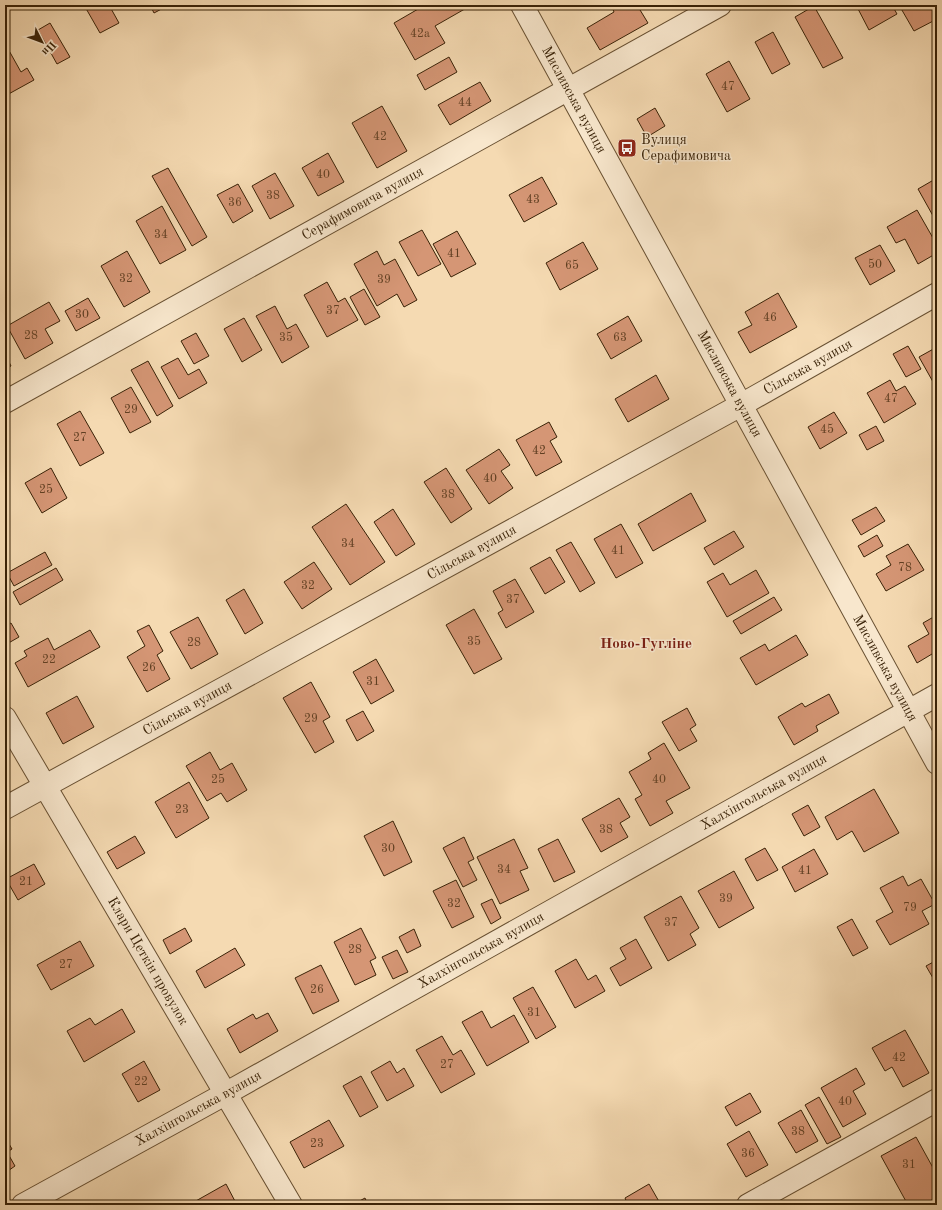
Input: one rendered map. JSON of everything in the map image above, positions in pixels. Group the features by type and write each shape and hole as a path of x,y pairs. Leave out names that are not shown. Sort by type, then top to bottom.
{"street":[{"name":"Мисливська вулиця","path":"522,5 937,763"},
{"name":"Серафимовича вулиця","path":"5,402 720,5"},
{"name":"Сільська вулиця","path":"5,808 741,405 937,294"},
{"name":"Халхінгольська вулиця","path":"23,1205 225,1094 937,695"},
{"name":"Клари Цеткін провулок","path":"5,718 291,1205"},
{"path":"748,1205 937,1100"}],"building":[{"path":"84,5 109,5 119,23 100,33"},
{"path":"150,5 169,5 154,13"},
{"path":"425,5 470,6 435,26 445,43 415,60 394,23"},
{"path":"616,5 637,5 648,23 600,50 587,28 614,12 612,7"},
{"path":"856,5 892,5 897,14 869,30"},
{"path":"899,5 937,5 937,19 914,31"},
{"path":"814,6 843,58 823,68 795,17"},
{"path":"50,23 70,57 57,64 38,30"},
{"path":"773,32 790,64 772,74 755,42"},
{"path":"7,47 21,72 27,68 34,80 5,96 5,48"},
{"path":"449,57 457,72 425,90 417,75"},
{"path":"729,61 750,99 727,112 706,74"},
{"path":"480,82 491,101 450,125 438,105"},
{"path":"382,106 407,151 377,168 352,123"},
{"path":"655,108 665,126 647,137 637,119"},
{"path":"328,153 344,182 318,196 302,168"},
{"path":"168,168 207,237 192,246 152,176"},
{"path":"275,173 294,206 270,219 252,186"},
{"path":"542,177 557,204 524,222 509,195"},
{"path":"937,178 937,223 918,189"},
{"path":"238,184 253,211 233,223 217,195"},
{"path":"162,206 186,250 160,264 136,221"},
{"path":"917,210 937,245 937,253 918,264 905,239 896,243 887,227"},
{"path":"422,230 441,264 418,276 399,242"},
{"path":"457,231 476,264 451,277 433,244"},
{"path":"583,242 598,269 560,290 546,263"},
{"path":"880,245 895,271 870,285 855,258"},
{"path":"127,251 150,292 124,307 101,266"},
{"path":"377,251 384,265 395,259 417,300 404,307 397,294 377,306 354,264"},
{"path":"327,282 338,302 345,298 358,320 327,337 304,295"},
{"path":"364,289 380,317 365,325 350,297"},
{"path":"778,293 797,327 750,353 738,332 752,325 745,312"},
{"path":"88,298 100,318 76,331 65,311"},
{"path":"49,302 60,321 45,329 53,343 25,359 7,326"},
{"path":"275,306 287,329 296,324 309,347 282,363 256,316"},
{"path":"628,316 642,341 611,359 597,334"},
{"path":"244,318 262,350 242,362 224,329"},
{"path":"196,333 209,356 194,364 181,341"},
{"path":"908,346 921,369 906,377 893,354"},
{"path":"937,347 937,389 919,357"},
{"path":"5,354 11,366 5,369"},
{"path":"178,358 188,375 199,369 207,383 179,399 161,367"},
{"path":"148,361 173,406 157,416 131,370"},
{"path":"656,375 669,399 628,422 615,399"},
{"path":"890,380 896,391 905,386 916,404 884,423 867,393"},
{"path":"131,387 151,422 130,433 111,398"},
{"path":"80,411 104,453 80,466 57,424"},
{"path":"834,412 847,433 820,449 808,427"},
{"path":"549,422 557,437 550,441 562,462 536,476 516,440"},
{"path":"876,426 884,441 867,450 859,435"},
{"path":"499,449 510,465 501,471 513,488 489,504 466,470"},
{"path":"51,468 67,498 42,513 25,483"},
{"path":"446,468 472,509 451,523 424,482"},
{"path":"691,493 706,521 653,551 638,524"},
{"path":"346,504 385,562 350,585 312,527"},
{"path":"876,507 885,521 861,535 852,520"},
{"path":"393,509 415,544 396,556 374,522"},
{"path":"621,524 643,563 616,578 594,539"},
{"path":"734,531 744,547 714,565 704,548"},
{"path":"877,535 883,546 864,557 858,546"},
{"path":"571,542 595,583 580,592 556,550"},
{"path":"908,544 924,570 886,591 876,574 891,565 886,556"},
{"path":"45,552 52,565 14,586 7,573"},
{"path":"550,557 565,582 545,594 530,568"},
{"path":"314,562 332,589 302,609 284,582"},
{"path":"56,568 63,580 20,605 13,592"},
{"path":"756,570 769,593 727,617 707,582 723,573 730,585"},
{"path":"515,579 534,612 506,628 498,613 503,610 493,591"},
{"path":"244,589 263,623 245,634 226,600"},
{"path":"774,597 782,610 741,634 733,621"},
{"path":"474,609 502,659 474,674 446,625"},
{"path":"937,615 937,651 917,663 908,646 929,634 923,623"},
{"path":"198,617 218,654 191,669 170,632"},
{"path":"11,623 19,637 5,645 5,626"},
{"path":"149,625 163,651 157,655 170,679 147,692 127,657 145,646 137,631"},
{"path":"90,630 100,647 28,687 15,663 27,656 24,651 48,638 54,650"},
{"path":"796,635 808,655 756,685 740,658 765,644 769,651"},
{"path":"376,659 394,691 371,704 353,672"},
{"path":"311,682 330,717 323,721 334,742 315,753 283,698"},
{"path":"829,694 839,713 816,726 818,731 794,745 778,717 802,703 805,707"},
{"path":"77,696 94,727 63,744 46,713"},
{"path":"687,708 696,725 690,729 697,741 679,751 662,722"},
{"path":"363,711 374,731 357,741 346,720"},
{"path":"664,743 690,788 666,801 673,813 650,826 635,799 642,795 629,772 651,759 648,753"},
{"path":"210,752 220,770 232,763 247,790 227,802 221,793 207,801 186,766"},
{"path":"189,782 209,818 176,838 155,802"},
{"path":"874,789 899,833 864,852 852,831 837,840 825,817"},
{"path":"619,798 630,817 620,823 628,837 601,852 582,819"},
{"path":"808,805 820,827 804,836 792,814"},
{"path":"393,821 412,862 384,876 364,836"},
{"path":"135,836 145,853 117,869 107,852"},
{"path":"464,837 474,859 468,862 477,880 463,887 443,848"},
{"path":"514,839 528,868 520,871 529,890 500,904 477,857"},
{"path":"558,839 575,872 554,882 538,849"},
{"path":"765,848 778,870 757,881 745,859"},
{"path":"814,849 828,874 795,892 782,867"},
{"path":"34,864 45,884 18,900 6,879"},
{"path":"734,871 754,908 719,928 698,891"},
{"path":"903,876 908,886 921,879 935,904 922,911 929,924 890,945 876,921 893,912 880,888"},
{"path":"456,880 474,917 452,928 433,891"},
{"path":"681,896 699,928 690,934 696,945 668,961 644,917"},
{"path":"492,899 501,918 491,924 481,904"},
{"path":"852,919 868,948 853,956 837,927"},
{"path":"185,928 192,941 170,954 163,940"},
{"path":"361,928 376,958 370,961 376,975 355,985 334,942"},
{"path":"414,929 421,946 407,953 399,937"},
{"path":"636,939 652,968 620,986 610,968 626,959 620,948"},
{"path":"80,941 94,966 51,990 37,965"},
{"path":"235,948 245,965 205,988 196,971"},
{"path":"397,950 408,972 393,979 382,957"},
{"path":"576,959 588,980 596,975 605,991 575,1008 555,971"},
{"path":"937,960 937,985 926,966"},
{"path":"321,965 339,1001 313,1014 295,978"},
{"path":"533,987 556,1027 536,1039 513,998"},
{"path":"122,1009 135,1032 84,1062 67,1031 90,1018 95,1025"},
{"path":"482,1011 491,1028 514,1015 529,1042 487,1066 462,1022"},
{"path":"268,1013 278,1031 240,1053 227,1029 253,1014 256,1019"},
{"path":"905,1030 929,1073 903,1087 892,1067 885,1071 872,1048"},
{"path":"442,1036 453,1055 461,1050 475,1074 441,1093 416,1050"},
{"path":"144,1061 160,1090 138,1102 122,1074"},
{"path":"390,1061 397,1073 404,1068 414,1086 387,1101 371,1072"},
{"path":"856,1068 865,1084 853,1091 866,1114 843,1127 821,1088"},
{"path":"361,1076 378,1107 360,1117 343,1086"},
{"path":"750,1093 761,1112 736,1126 725,1107"},
{"path":"819,1097 841,1137 827,1144 805,1105"},
{"path":"801,1110 818,1141 796,1153 778,1123"},
{"path":"329,1120 344,1146 304,1168 290,1142"},
{"path":"749,1131 768,1165 746,1177 727,1144"},
{"path":"5,1137 12,1149 7,1152 15,1166 5,1173"},
{"path":"916,1137 937,1175 937,1197 923,1205 908,1205 881,1156"},
{"path":"226,1184 237,1205 195,1205 194,1202"},
{"path":"649,1184 661,1205 628,1205 625,1198"},
{"path":"365,1198 368,1205 352,1205"}],"place":[{"name":"Вулиця Серафимовича","path":"627,148"}],"district":[{"name":"Ново-Гугліне","path":"646,644"}]}
